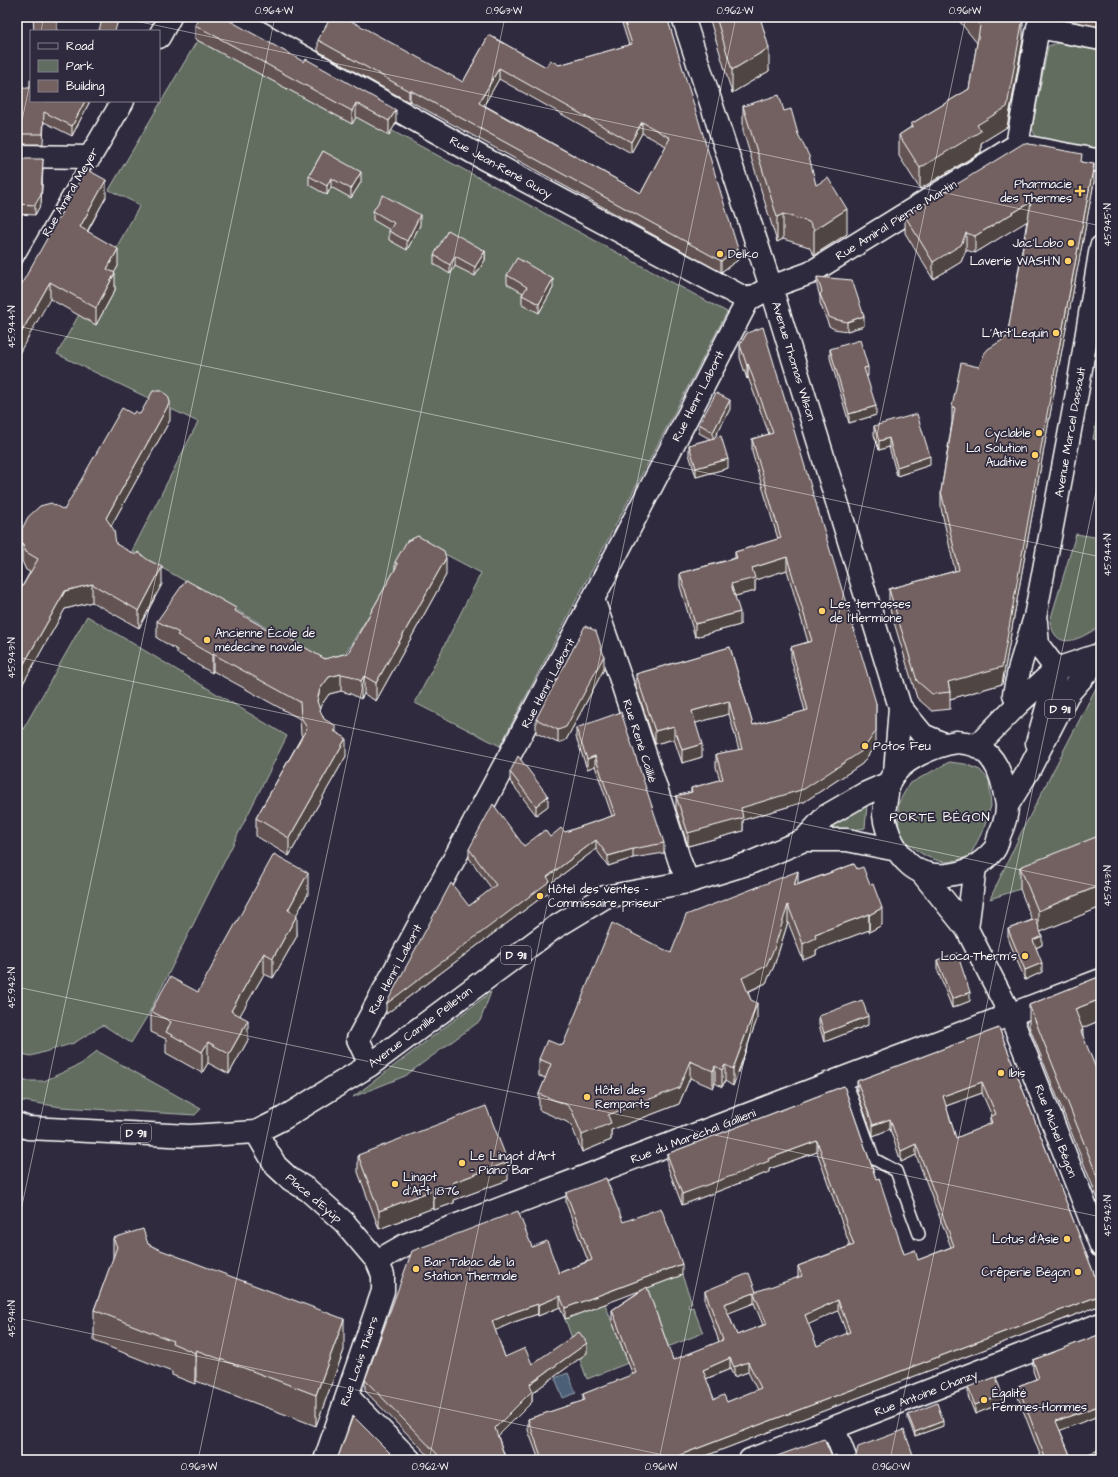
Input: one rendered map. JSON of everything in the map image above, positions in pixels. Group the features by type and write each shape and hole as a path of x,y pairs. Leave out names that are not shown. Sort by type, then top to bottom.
{"street":[{"path":"160,35 170,17"},
{"name":"Rue Jean-René Quoy","path":"232,17 483,158 748,300"},
{"name":"Avenue Thomas Wilson","path":"682,17 771,288 900,707 923,735 944,744"},
{"path":"1101,39 1033,22 1017,145 1101,161"},
{"name":"Rue Amiral Meyer","path":"90,157 122,102"},
{"name":"Rue Amiral Pierre Martin","path":"771,288 810,273 1017,145"},
{"path":"17,156 90,157"},
{"name":"Avenue Marcel Dassault","path":"1018,704 1014,694 1020,666 1035,617 1077,392 1101,247"},
{"path":"748,300 771,288"},
{"name":"Rue Henri Laborit","path":"370,1065 358,1039 593,599 748,300"},
{"name":"Rue René Caillié","path":"593,599 680,862 688,882"},
{"name":"Avenue Marcel Dassault","path":"1035,617 1038,645 1056,670"},
{"name":"D 911","path":"977,746 1018,704 1056,670 1101,655"},
{"name":"D 911","path":"1007,806 1029,770 1068,694 1101,655"},
{"name":"D 911","path":"1029,770 1054,683 1056,670"},
{"name":"Avenue Thomas Wilson","path":"892,778 900,707"},
{"path":"957,742 977,746 991,758 997,766 1004,786 1007,806 1002,829 995,848 975,867 960,874 944,875 922,873 911,866 897,850 889,833 884,815 892,778 909,761 925,751 944,744 957,742"},
{"name":"Avenue Camille Pelletan","path":"804,840 826,816 892,778"},
{"name":"Avenue Camille Pelletan","path":"17,1124 28,1128 190,1136 256,1132 282,1119 370,1065 554,928 605,897 688,882 750,863 804,840 847,840 897,850"},
{"path":"967,929 975,867"},
{"name":"Rue Michel Bégon","path":"922,873 967,929 1010,1014 1101,1246"},
{"name":"Rue du Maréchal Gallieni","path":"378,1261 405,1245 1101,980"},
{"name":"Place d'Eyüp","path":"256,1132 276,1166 290,1179 308,1190 344,1222 378,1261"},
{"name":"Rue Louis Thiers","path":"324,1460 383,1291 383,1275 378,1261"},
{"name":"Rue Antoine Chanzy","path":"750,1460 834,1429 1101,1324"},
{"path":"347,1396 410,1460"},
{"path":"834,1429 846,1460"}],"lane":[{"name":"Rue Amiral Meyer","path":"17,284 90,157"},
{"path":"845,1078 874,1159 896,1171 919,1234"}],"green space":[{"path":"204,29 727,312 500,746 415,703 481,573 416,539 337,667 132,551 198,422 57,354 140,205 109,190"},
{"path":"1058,43 1101,51 1100,151 1037,139 1032,129 1048,46"},
{"path":"1101,404 1101,440 1093,439"},
{"path":"1076,534 1101,538 1101,626 1086,635 1071,640 1064,640 1058,638 1053,631 1050,621"},
{"path":"87,616 287,736 148,1015 131,1043 103,1025 74,1043 31,1056 17,1053 17,740"},
{"path":"1101,682 1101,858 990,899 1021,833 1098,684"},
{"path":"949,762 965,764 980,770 989,780 991,806 984,828 970,856 955,861 946,862 926,856 909,844 899,834 898,804 909,784"},
{"path":"867,805 865,828 826,835 823,830"},
{"path":"491,992 480,1021 405,1076 353,1097"},
{"path":"97,1051 201,1109 195,1115 61,1107 17,1100 17,1096 24,1081 44,1081 81,1064"},
{"path":"682,1275 692,1303 688,1305 689,1308 693,1307 703,1333 665,1348 644,1289"},
{"path":"605,1304 628,1363 587,1379 565,1319"}],"water":[{"path":"568,1373 576,1393 563,1398 555,1378"}],"building":[{"path":"33,17 57,17 57,30 34,30"},
{"path":"103,17 119,17 115,30 99,30"},
{"path":"200,17 223,17 304,62 306,59 396,110 389,121 356,103 352,111 195,25"},
{"path":"331,17 344,17 463,82 489,35 546,67 550,60 559,65 632,44 623,17 667,17 738,249 721,261 318,40","holes":["499,68 631,142 642,122 670,138 641,193 479,103"]},
{"path":"716,17 760,17 769,48 732,70"},
{"path":"973,17 1023,18 1007,107 977,125 981,131 920,168 899,135 913,126 911,124 969,89 980,26"},
{"path":"17,88 30,88 30,102 84,102 72,126 44,112 43,134 17,134"},
{"path":"779,95 784,111 791,109 798,134 809,156 816,185 828,178 847,209 814,230 809,222 783,214 777,217 743,106"},
{"path":"1024,143 1082,154 1081,162 1094,164 1056,364 1002,667 948,682 950,692 932,694 917,681 889,589 959,570 941,491 955,408 952,407 961,363 979,367 984,354 988,349 1007,337 1031,202 975,236 966,233 961,245 933,262 905,216"},
{"path":"323,151 361,172 351,189 331,178 327,186 309,176"},
{"path":"17,159 43,159 41,195 35,205 17,204"},
{"path":"86,169 106,180 80,227 118,249 107,269 115,273 96,308 50,282 17,340 17,292"},
{"path":"383,195 420,215 407,241 389,231 394,223 373,211"},
{"path":"448,230 485,251 475,267 455,256 450,265 434,255"},
{"path":"517,258 553,279 539,304 522,295 527,287 507,275"},
{"path":"817,277 852,280 864,316 847,322 829,317 820,294 822,292"},
{"path":"763,327 876,703 876,731 862,751 804,789 741,808 743,818 688,833 676,796 692,792 691,788 723,779 716,754 742,749 729,701 692,711 702,744 682,750 674,726 655,731 636,674 730,647 753,725 808,710 791,647 812,641 787,557 752,568 755,578 731,584 740,612 695,624 680,573 737,558 735,552 781,538 752,439 773,433 740,345 747,333"},
{"path":"860,340 868,367 864,368 876,406 849,414 830,349"},
{"path":"153,391 162,391 168,396 170,402 106,518 114,530 116,544 136,555 138,552 148,560 162,567 139,611 92,584 65,591 17,676 17,596 38,559 26,552 22,543 22,529 28,517 40,506 51,503 64,510 122,408 133,414 135,411 140,414"},
{"path":"716,393 730,400 713,432 699,424"},
{"path":"917,414 930,456 897,467 889,438 879,441 874,426"},
{"path":"721,436 728,459 696,468 689,445"},
{"path":"418,536 444,551 446,558 376,683 364,676 361,681 351,676 341,674 329,677 320,689 317,701 324,719 336,726 334,731 346,738 289,838 256,818 307,728 301,717 300,702 213,654 212,655 177,635 179,633 157,621 186,580 236,608 235,611 281,637 283,635 325,659 348,653 398,564 395,562 407,541"},
{"path":"585,626 596,631 604,656 566,727 558,730 536,719"},
{"path":"621,712 664,843 608,856 596,840 547,877 550,881 386,1004 451,883 469,906 496,885 469,849 493,804 524,846 545,830 550,837 561,828 565,832 615,815 595,756 587,759 576,728"},
{"path":"518,756 548,796 536,806 510,772"},
{"path":"1101,835 1101,885 1038,911 1020,867"},
{"path":"274,854 308,873 288,910 297,915 273,958 264,953 231,1011 248,1020 229,1054 208,1042 202,1052 166,1032 171,1022 151,1011 170,977 198,992"},
{"path":"854,864 857,869 863,867 870,885 873,884 882,908 869,915 815,934 816,938 803,944 788,905 774,949 766,966 742,978 751,1000 757,1003 733,1069 725,1065 722,1070 715,1066 713,1071 690,1061 679,1088 608,1115 611,1123 582,1135 572,1111 567,1105 539,1094 551,1064 539,1059 547,1040 563,1045 612,923 671,953 686,915 798,871 794,886"},
{"path":"1036,919 1042,936 1033,940 1042,963 1025,970 1008,929"},
{"path":"957,953 970,992 952,999 937,960"},
{"path":"1101,976 1101,999 1075,1009 1083,1030 1081,1031 1101,1081 1101,1186 1029,1005"},
{"path":"862,1000 868,1016 824,1033 819,1016"},
{"path":"999,1028 1101,1295 667,1460 539,1460 542,1459 528,1419 585,1400 583,1394 636,1373 612,1310 647,1287 673,1360 723,1340 705,1291 749,1273 756,1292 802,1276 798,1266 854,1245 817,1141 768,1159 769,1161 737,1174 682,1194 667,1154 844,1086 876,1179 879,1178 904,1254 915,1250 918,1260 954,1246 916,1144 901,1151 890,1119 873,1125 857,1081","holes":["982,1082 996,1114 990,1117 992,1123 956,1138 943,1096","754,1293 767,1324 737,1335 724,1304","838,1300 850,1332 817,1346 805,1315","730,1358 734,1367 748,1362 761,1388 727,1402 724,1395 714,1399 703,1370"]},
{"path":"486,1106 508,1162 452,1183 454,1185 434,1193 433,1190 379,1211 358,1155"},
{"path":"606,1178 623,1222 661,1208 682,1264 565,1308 560,1296 492,1321 505,1357 525,1348 532,1364 579,1332 587,1343 530,1384 532,1391 495,1428 506,1460 443,1460 365,1380 412,1251 518,1211 532,1247 547,1241 559,1273 592,1260 566,1193"},
{"path":"143,1229 148,1244 158,1249 344,1319 316,1395 196,1350 195,1353 172,1343 173,1341 94,1310 117,1247 113,1238"},
{"path":"1101,1334 1101,1405 1056,1421 1072,1460 1046,1460 1018,1386 1039,1378 1033,1360"},
{"path":"996,1377 1002,1394 975,1405 968,1387"},
{"path":"937,1403 943,1421 915,1432 908,1415"},
{"path":"353,1416 397,1460 337,1460"},
{"path":"904,1430 915,1460 850,1460 856,1456 858,1447"},
{"path":"824,1439 832,1457 836,1455 842,1460 766,1460"},
{"path":"1101,1449 1101,1460 1073,1460"}],"place":[{"name":"Pharmacie des Thermes","path":"1080,191"},
{"name":"Jac'Lobo","path":"1071,243"},
{"name":"Delko","path":"720,254"},
{"name":"Laverie WASH’N","path":"1068,261"},
{"name":"L'Art'Lequin","path":"1056,333"},
{"name":"Cyclable","path":"1039,433"},
{"name":"La Solution Auditive","path":"1035,455"},
{"name":"Les terrasses de l'Hermione","path":"822,611"},
{"name":"Ancienne École de médecine navale","path":"207,640"},
{"name":"Potos Feu","path":"865,746"},
{"name":"Hôtel des ventes - Commissaire priseur","path":"540,896"},
{"name":"Loca-Therm's","path":"1025,956"},
{"name":"Ibis","path":"1001,1073"},
{"name":"Hôtel des Remparts","path":"587,1097"},
{"name":"Le Lingot d'Art - Piano Bar","path":"462,1163"},
{"name":"Lingot d'Art 1876","path":"395,1184"},
{"name":"Lotus d'Asie","path":"1067,1239"},
{"name":"Bar Tabac de la Station Thermale","path":"416,1269"},
{"name":"Crêperie Bégon","path":"1078,1272"},
{"name":"Égalité Femmes-Hommes","path":"984,1400"}],"district":[{"name":"PORTE BÉGON","path":"940,816"}]}
